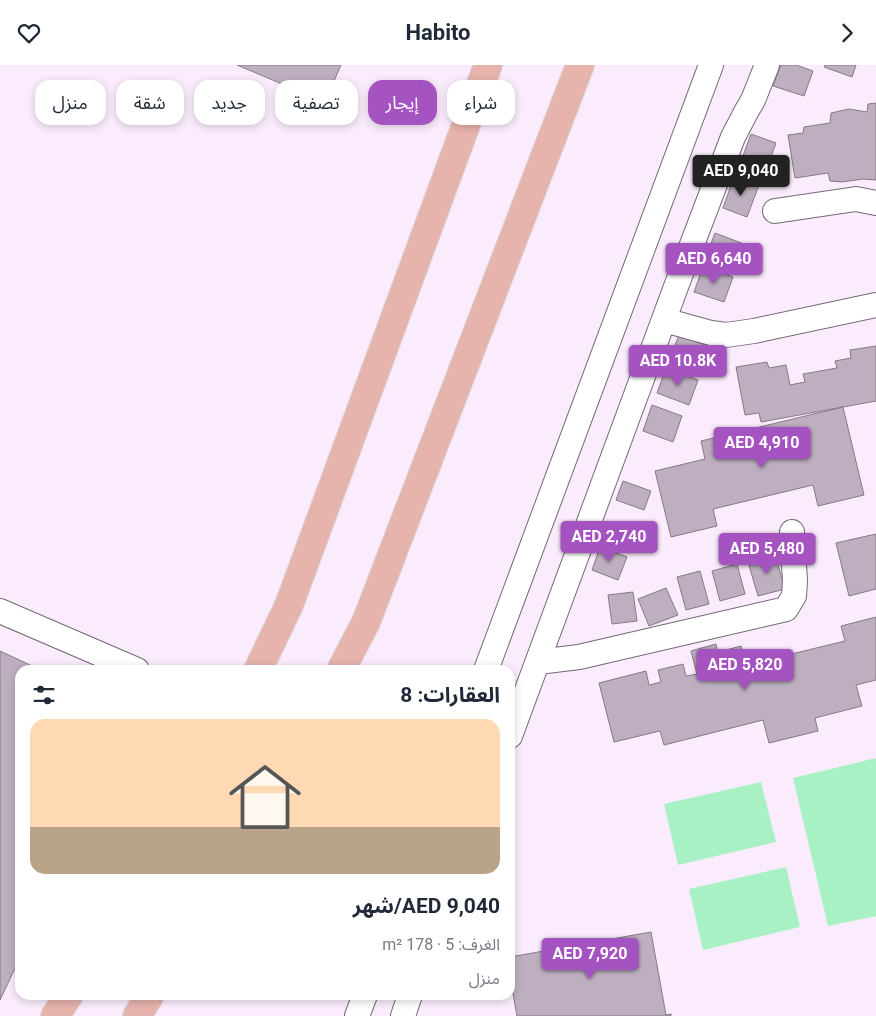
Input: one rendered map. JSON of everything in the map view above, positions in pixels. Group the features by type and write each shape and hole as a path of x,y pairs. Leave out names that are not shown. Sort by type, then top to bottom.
{"main road":[{"path":"260,665 289,605 488,65"},
{"path":"344,665 366,622 580,65"},
{"path":"55,1016 65,1000"},
{"path":"137,1016 147,1000"}],"street":[{"path":"488,665 711,65"},
{"path":"515,723 664,320 734,137 753,100 766,65"},
{"path":"775,211 856,199 876,203"},
{"path":"664,320 711,333 726,335 754,331 876,305"},
{"path":"538,662 579,657 786,609 794,596 792,532"},
{"path":"0,611 125,665"},
{"path":"357,1016 363,1000"},
{"path":"403,1016 408,1000"}],"green space":[{"path":"876,758 876,916 828,926 793,778"},
{"path":"761,782 776,842 678,865 664,804"},
{"path":"786,867 800,927 703,950 689,889"}],"building":[{"path":"237,65 341,65 335,80 275,81"},
{"path":"781,65 796,65 813,71 804,96 773,86"},
{"path":"825,65 856,65 852,77 824,67"},
{"path":"876,103 876,180 830,181 828,173 795,178 788,135 803,133 804,127 830,123 831,113 849,109 867,112 868,104"},
{"path":"751,134 776,143 764,176 739,167"},
{"path":"734,177 759,185 747,217 723,208"},
{"path":"715,233 744,244 736,267 706,257"},
{"path":"703,267 733,277 724,302 694,292"},
{"path":"679,335 707,346 699,369 670,358"},
{"path":"876,346 876,401 761,422 759,413 745,415 736,367 767,362 769,368 786,365 790,385 805,382 803,374 837,368 835,361 851,358 850,350"},
{"path":"666,368 698,380 689,405 657,393"},
{"path":"652,405 682,416 673,442 643,431"},
{"path":"843,407 864,495 818,506 813,485 713,509 717,526 671,537 655,471 705,459 701,441"},
{"path":"623,481 651,491 644,510 616,500"},
{"path":"608,527 629,528 628,545 607,543"},
{"path":"876,534 876,589 849,596 836,543"},
{"path":"600,547 627,557 618,580 592,570"},
{"path":"775,554 785,589 758,596 748,562"},
{"path":"737,564 745,594 720,601 712,571"},
{"path":"700,571 709,604 686,610 677,577"},
{"path":"666,588 678,615 649,626 638,599"},
{"path":"633,592 637,621 612,624 608,595"},
{"path":"876,617 876,680 856,685 862,706 815,718 818,731 769,743 763,720 664,745 660,731 614,742 599,683 646,671 649,685 661,682 658,670 683,664 686,676 697,674 691,651 716,644 718,654 741,646 746,665 845,641 841,626"},
{"path":"0,651 30,665 15,665 15,968 0,1000"},
{"path":"651,932 666,1015 671,1014 671,1016 517,1016 514,1000 515,956"}]}
